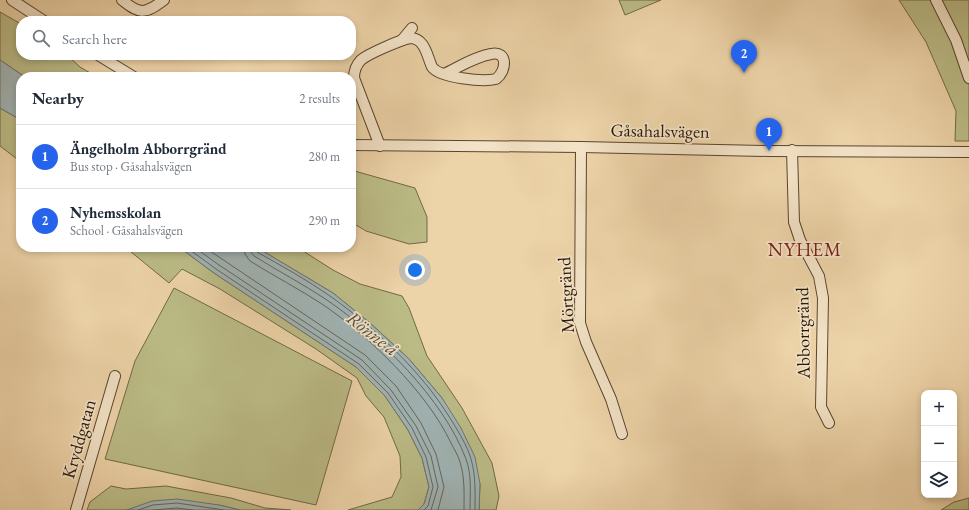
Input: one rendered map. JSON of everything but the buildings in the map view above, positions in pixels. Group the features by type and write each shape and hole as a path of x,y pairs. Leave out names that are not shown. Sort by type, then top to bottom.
{"street":[{"path":"12,0 36,16"},
{"path":"122,0 131,8 144,12 153,8 164,0"},
{"path":"936,0 956,40 969,78"},
{"path":"402,40 412,28"},
{"path":"354,72 359,62 363,58 402,40 413,38 423,44 432,69 444,74 458,78 494,79 502,73 504,60 498,54 480,56 444,74"},
{"path":"106,60 126,72"},
{"path":"356,83 380,146"},
{"name":"Gåsahalsvägen","path":"356,145 969,152"},
{"name":"Mörtgränd","path":"580,147 580,322 586,342 611,399 622,434"},
{"name":"Abborrgränd","path":"792,150 794,222 800,240 819,276 822,287 821,407 829,423"},
{"name":"Kryddgatan","path":"76,510 115,376"}],"green space":[{"path":"619,0 661,0 625,15"},
{"path":"899,0 969,0 969,141 955,141 956,111 926,42"},
{"path":"0,12 16,21 16,60 72,60 88,72 18,72 0,60"},
{"path":"0,108 16,117 16,158 0,146"},
{"path":"356,171 415,188 427,217 427,242 409,244 366,231 356,225"},
{"path":"131,252 186,252 214,273 356,367 385,396 408,430 422,458 429,487 424,504 418,510 348,510 392,497 401,477 400,456 384,417 366,396 357,378 316,349 220,289 182,269 169,283"},
{"path":"264,252 305,252 333,270 360,284 402,296 409,308 427,356 462,408 492,463 499,496 496,510 479,510 480,484 442,398 409,359 370,323 333,293"},
{"path":"174,288 352,381 316,505 105,459 135,361"},
{"path":"111,486 126,489 166,486 231,498 265,508 291,510 240,510 219,505 127,510 87,510 90,502"},
{"path":"969,498 969,510 941,510 954,502"}],"water":[{"path":"0,60 18,72 16,72 16,117 0,108"},
{"name":"Rönne å","path":"186,252 264,252 333,293 370,323 409,359 442,398 461,428 475,457 480,484 479,510 418,510 424,504 429,487 422,458 408,430 385,396 356,367 214,273"},
{"path":"177,499 219,505 240,510 127,510 152,501"}],"place":[{"name":"Nyhemsskolan","path":"744,73"},
{"name":"Ängelholm Abborrgränd","path":"769,151"}],"district":[{"name":"NYHEM","path":"805,249"}]}
